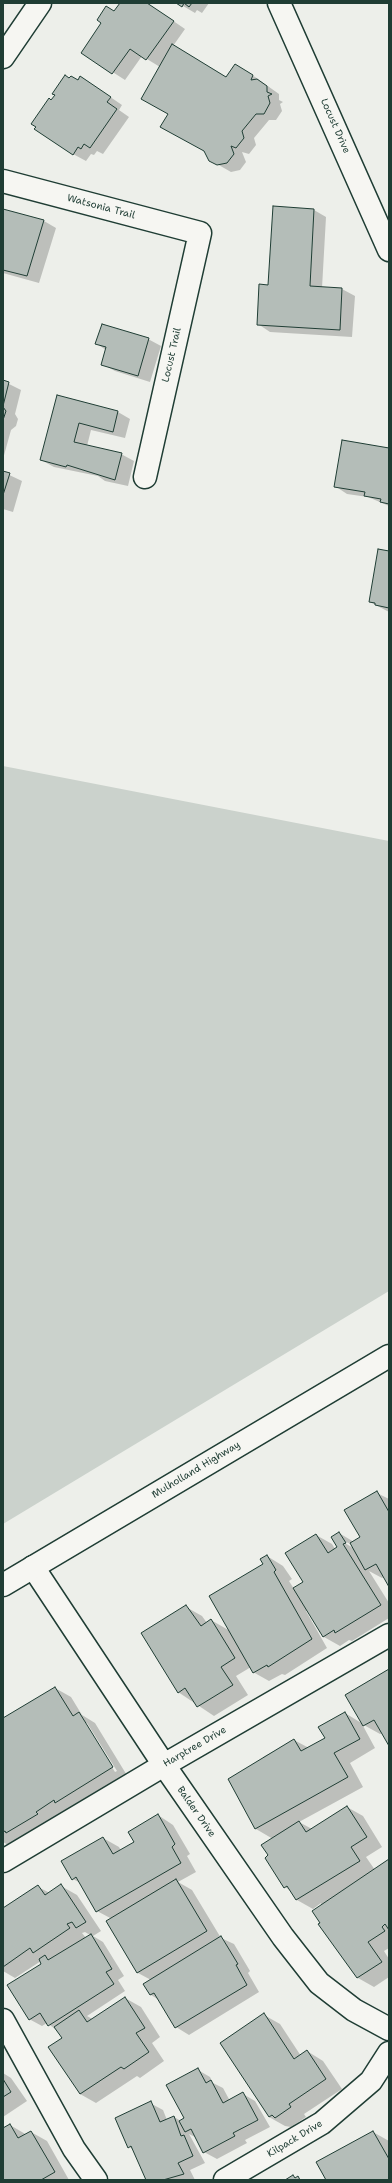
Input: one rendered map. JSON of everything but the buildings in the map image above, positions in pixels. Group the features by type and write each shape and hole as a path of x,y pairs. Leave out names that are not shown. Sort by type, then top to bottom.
{"street":[{"path":"3,57 40,3"},
{"name":"Locust Drive","path":"280,3 389,250"},
{"name":"Watsonia Trail","path":"3,181 200,233"},
{"name":"Locust Trail","path":"145,477 200,233"},
{"name":"Mulholland Highway","path":"3,1584 389,1356"},
{"name":"Balder Drive","path":"33,1567 164,1765 283,1937 319,1983 354,2010 389,2028"},
{"name":"Harptree Drive","path":"3,1861 164,1765 389,1636"},
{"path":"3,2020 74,2149 96,2180"},
{"name":"Kilpack Drive","path":"225,2180 322,2123 371,2081 389,2053"}],"shaded area":[{"path":"3,766 389,841 389,1291 3,1524"}]}
